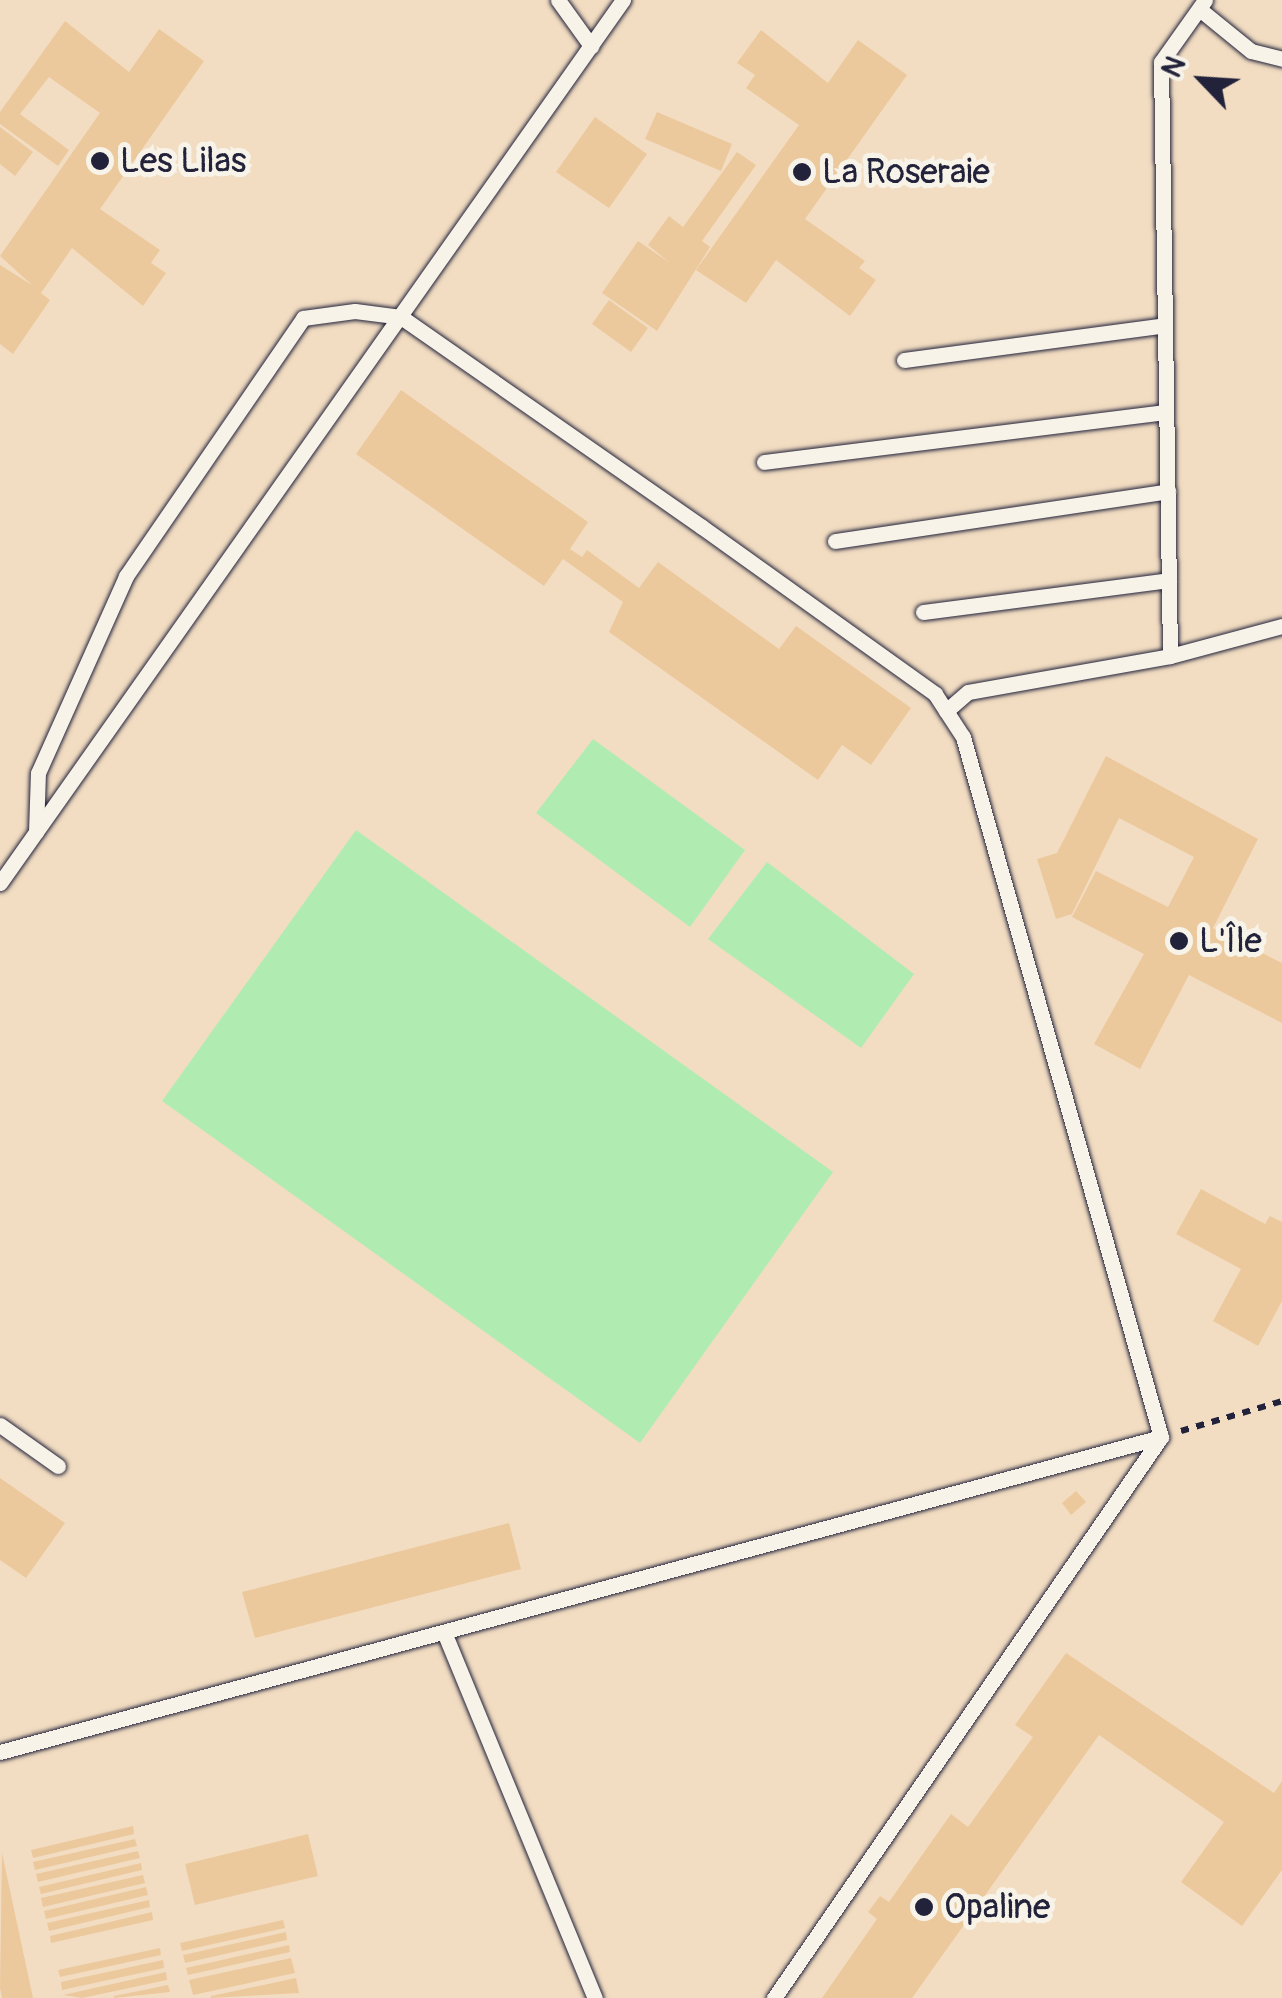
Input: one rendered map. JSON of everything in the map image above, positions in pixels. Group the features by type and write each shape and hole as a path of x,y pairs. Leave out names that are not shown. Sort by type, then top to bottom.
{"lane":[{"path":"558,0 591,46"},
{"path":"0,883 622,0"},
{"path":"1170,656 1161,62 1204,6 1251,50 1282,59"},
{"path":"36,832 38,773 126,576 303,318 356,311 401,317 935,694 980,791 1161,1436"},
{"path":"904,360 1165,325"},
{"path":"764,462 1166,412"},
{"path":"835,540 1168,492"},
{"path":"924,612 1169,580"},
{"path":"946,711 968,692 1170,656 1282,626"},
{"path":"0,1425 58,1466"},
{"path":"0,1752 1161,1436"},
{"path":"774,1998 1161,1436"},
{"path":"444,1632 595,1998"}],"path":[{"path":"1161,1436 1282,1401"}],"shaded area":[{"path":"0,0 1282,0 1282,1998 0,1998"}],"green space":[{"path":"593,739 745,850 690,927 536,813"},
{"path":"356,830 833,1172 640,1443 162,1101"},
{"path":"767,862 914,974 861,1048 708,939"}],"building":[{"name":"Les Lilas","path":"65,21 129,72 159,29 204,61 100,209 160,250 151,263 166,273 143,306 72,248 41,293 50,300 13,354 0,344 0,265 32,285 0,256 100,113 49,77 20,114 69,150 58,166 0,124 0,112"},
{"name":"La Roseraie","path":"761,30 828,83 858,40 907,75 805,219 865,261 859,268 876,280 850,316 776,260 746,303 696,270 799,125 746,88 755,75 737,63"},
{"path":"657,112 732,144 721,171 645,139"},
{"path":"595,117 647,154 609,208 556,172"},
{"path":"0,127 33,152 15,176 0,164"},
{"path":"737,152 756,165 702,241 710,247 657,331 602,293 638,241 670,263 648,245 669,216 683,227"},
{"path":"609,300 648,328 631,352 592,324"},
{"path":"401,390 588,522 570,549 582,557 587,550 639,588 658,562 779,649 796,626 911,708 871,765 842,745 818,780 609,632 623,602 563,559 544,586 356,454"},
{"name":"L'Île","path":"1106,756 1258,839 1213,928 1282,963 1282,1023 1189,975 1140,1069 1094,1044 1144,954 1072,917 1096,871 1168,907 1194,857 1119,818 1072,914 1056,919 1037,859 1057,853"},
{"path":"1201,1189 1265,1224 1270,1216 1282,1222 1282,1301 1258,1346 1213,1321 1241,1269 1176,1234"},
{"path":"0,1478 65,1523 26,1578 0,1560"},
{"path":"1076,1491 1086,1502 1071,1515 1062,1503"},
{"path":"509,1523 521,1569 255,1638 242,1592"},
{"path":"1066,1653 1274,1793 1282,1781 1282,1870 1242,1926 1181,1882 1224,1822 1099,1735 912,1998 822,1998 877,1919 868,1912 880,1896 889,1902 951,1814 968,1827 1033,1737 1015,1725"},
{"path":"133,1826 134,1834 33,1858 31,1850"},
{"path":"308,1834 318,1876 195,1905 185,1864"},
{"path":"135,1839 137,1846 35,1870 33,1862"},
{"path":"138,1851 140,1858 38,1882 36,1874"},
{"path":"2,1853 33,1998 2,1998"},
{"path":"141,1863 142,1870 41,1894 39,1887"},
{"path":"143,1875 145,1883 43,1907 41,1898"},
{"path":"146,1887 148,1895 46,1919 44,1911"},
{"path":"149,1900 150,1907 49,1931 47,1923"},
{"path":"152,1912 153,1920 51,1943 50,1936"},
{"path":"283,1920 285,1928 182,1951 180,1943"},
{"path":"286,1932 287,1940 185,1963 183,1955"},
{"path":"289,1945 290,1952 188,1975 186,1968"},
{"path":"160,1948 161,1955 60,1977 58,1970"},
{"path":"291,1958 295,1973 193,1995 189,1980"},
{"path":"163,1960 164,1968 62,1990 61,1982"},
{"path":"166,1972 167,1980 82,1998 63,1995"},
{"path":"296,1978 299,1993 211,1998 211,1996"},
{"path":"168,1985 170,1992 114,1998 114,1996"}],"place":[{"name":"Les Lilas","path":"100,161"},
{"name":"La Roseraie","path":"802,172"},
{"name":"L'Île","path":"1179,941"},
{"name":"Opaline","path":"924,1907"}]}
